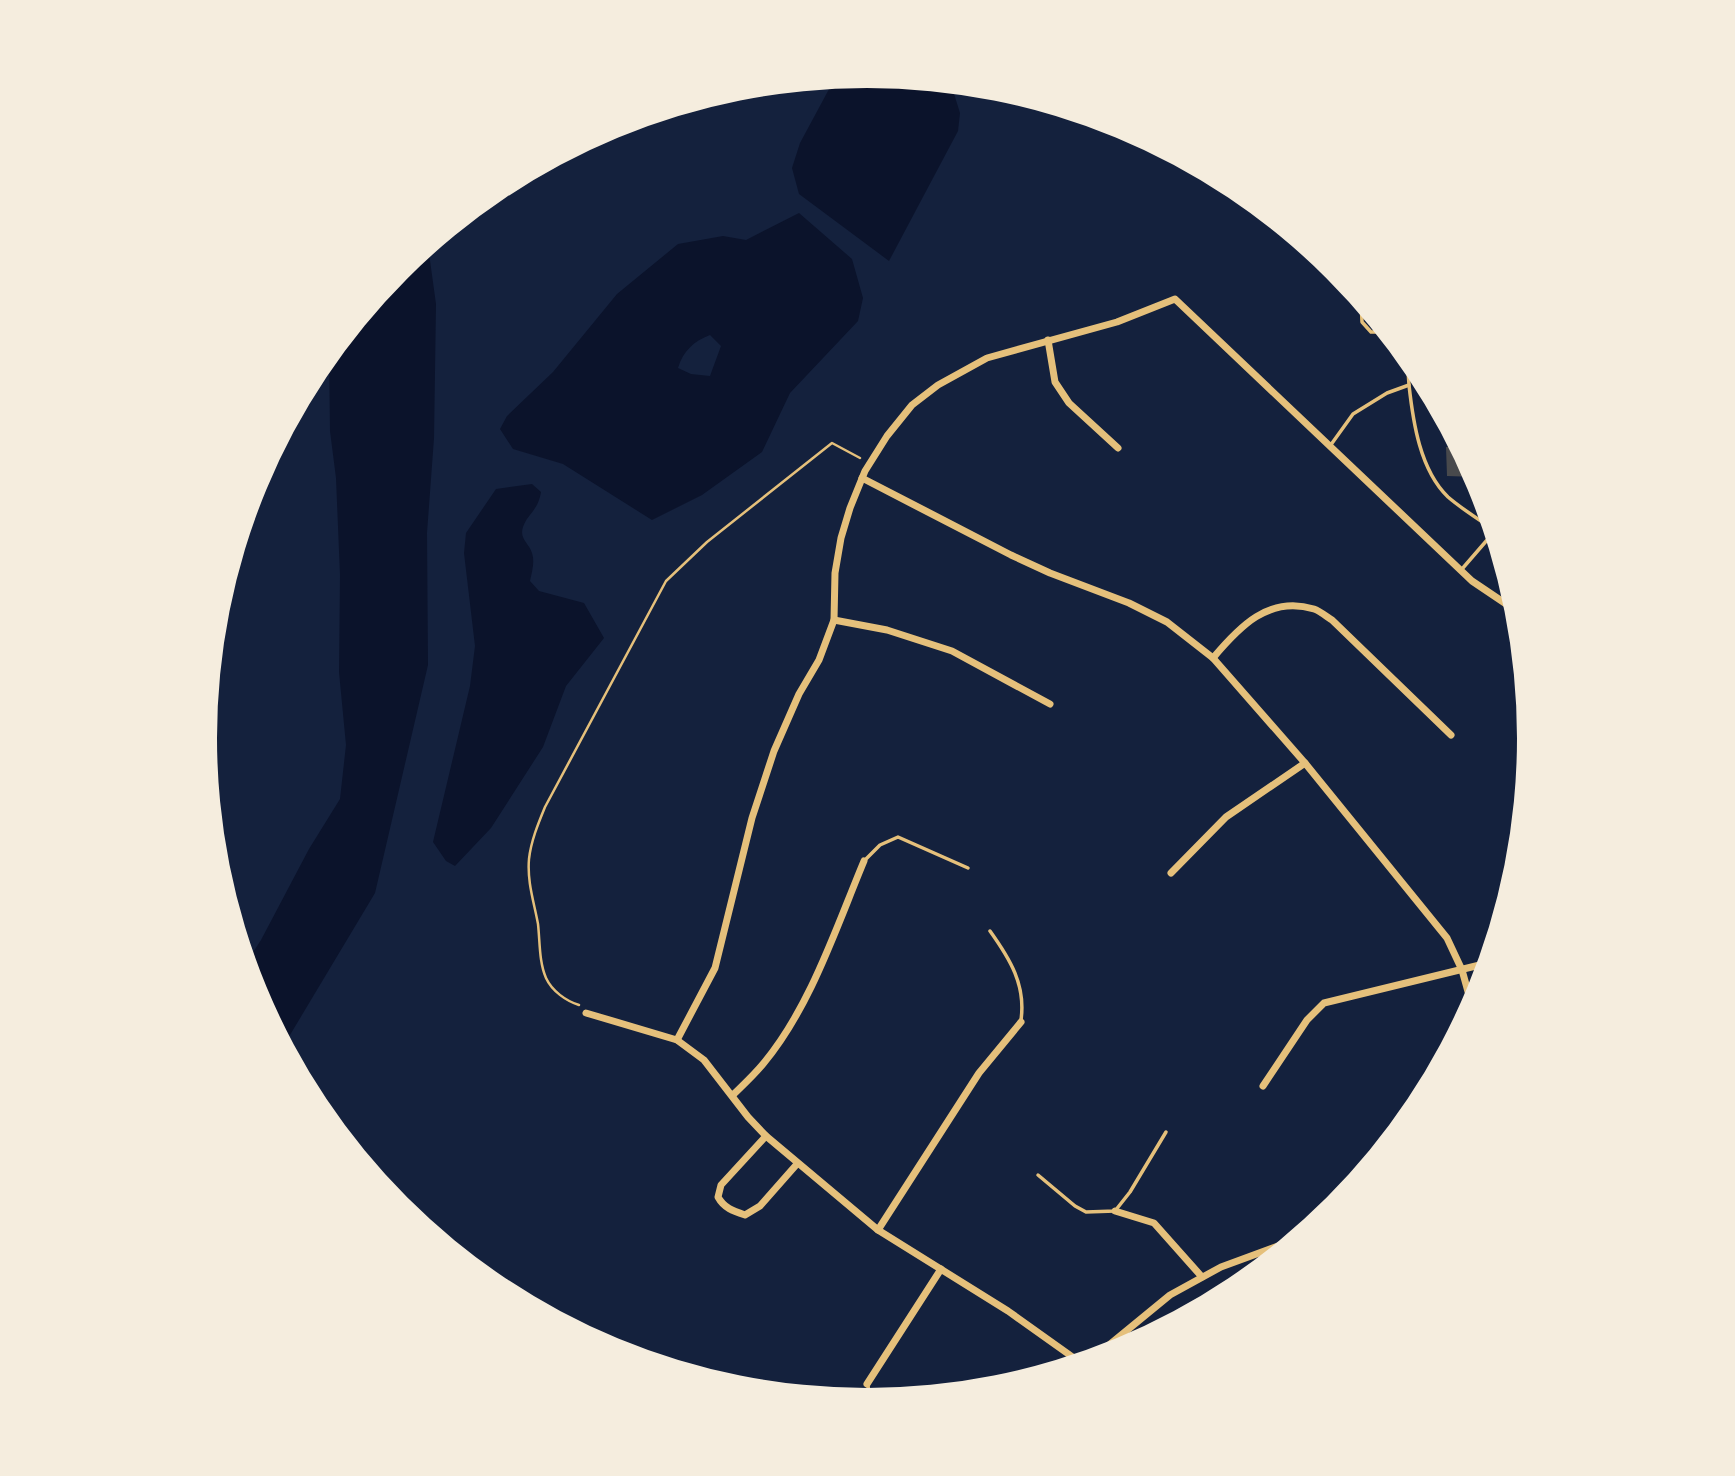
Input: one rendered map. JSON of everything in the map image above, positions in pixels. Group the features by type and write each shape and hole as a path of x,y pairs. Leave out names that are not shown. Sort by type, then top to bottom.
{"street":[{"path":"677,1040 715,968 752,818 774,751 799,694 818,660 834,620 835,573 841,538 862,478 887,436 912,405 938,385 987,358 1117,322 1175,299 1460,570 1504,603"},
{"path":"1048,340 1055,382 1069,403 1118,449"},
{"path":"862,478 1011,555 1129,603 1167,622 1213,658 1305,763 1447,939 1462,970 1467,989"},
{"path":"1213,658 1237,630 1264,611 1288,607 1314,610 1332,620 1451,735"},
{"path":"834,620 887,630 951,651 1051,704"},
{"path":"1171,873 1226,817 1305,763"},
{"path":"733,1096 764,1064 792,1021 818,971 864,861"},
{"path":"1263,1086 1307,1020 1324,1003 1476,966"},
{"path":"586,1013 677,1040 704,1060 766,1136 878,1230 1008,1311 1071,1356"},
{"path":"878,1230 979,1073 1021,1022"},
{"path":"766,1136 721,1185 718,1197 722,1204 731,1211 744,1215 760,1206 797,1164"},
{"path":"1115,1211 1154,1223 1202,1277"},
{"path":"1117,1339 1170,1295 1221,1267 1268,1250"},
{"path":"867,1384 941,1269"}],"lane":[{"path":"1362,315 1362,322 1371,332 1376,332"},
{"path":"1409,378 1412,414 1429,471 1446,495 1479,519"},
{"path":"1330,446 1353,414 1387,393 1409,384"},
{"path":"1460,570 1485,537"},
{"path":"864,861 880,845 898,837 968,868"},
{"path":"990,931 1017,976 1024,1004 1021,1022"},
{"path":"1038,1175 1086,1212 1115,1211 1130,1192 1166,1132"},
{"path":"867,1384 868,1388"}],"path":[{"path":"586,1013 587,1007 573,1003 559,994 547,980 542,966 529,883 529,860 534,835 545,807 666,581 707,542 832,443 860,458"}],"water":[{"path":"829,89 910,89 954,93 960,113 958,131 889,261 799,194 792,168 800,143"},
{"path":"799,213 852,259 863,298 858,321 790,393 762,452 702,495 652,520 563,464 513,449 500,429 507,416 553,372 617,294 678,244 723,236 746,240","holes":["710,335 721,346 710,376 691,374 678,368 686,352 704,337"]},
{"path":"430,258 436,304 434,438 427,533 428,665 375,893 289,1036 254,951 309,849 340,799 346,745 339,672 340,575 336,478 330,431 329,374 378,309"},
{"path":"532,484 541,492 538,504 522,531 533,556 530,581 539,591 584,603 604,638 566,686 543,747 491,828 455,866 446,861 433,842 470,686 475,646 464,553 466,533 496,489"}],"building":[{"path":"1446,447 1449,447 1463,477 1447,476"}]}
